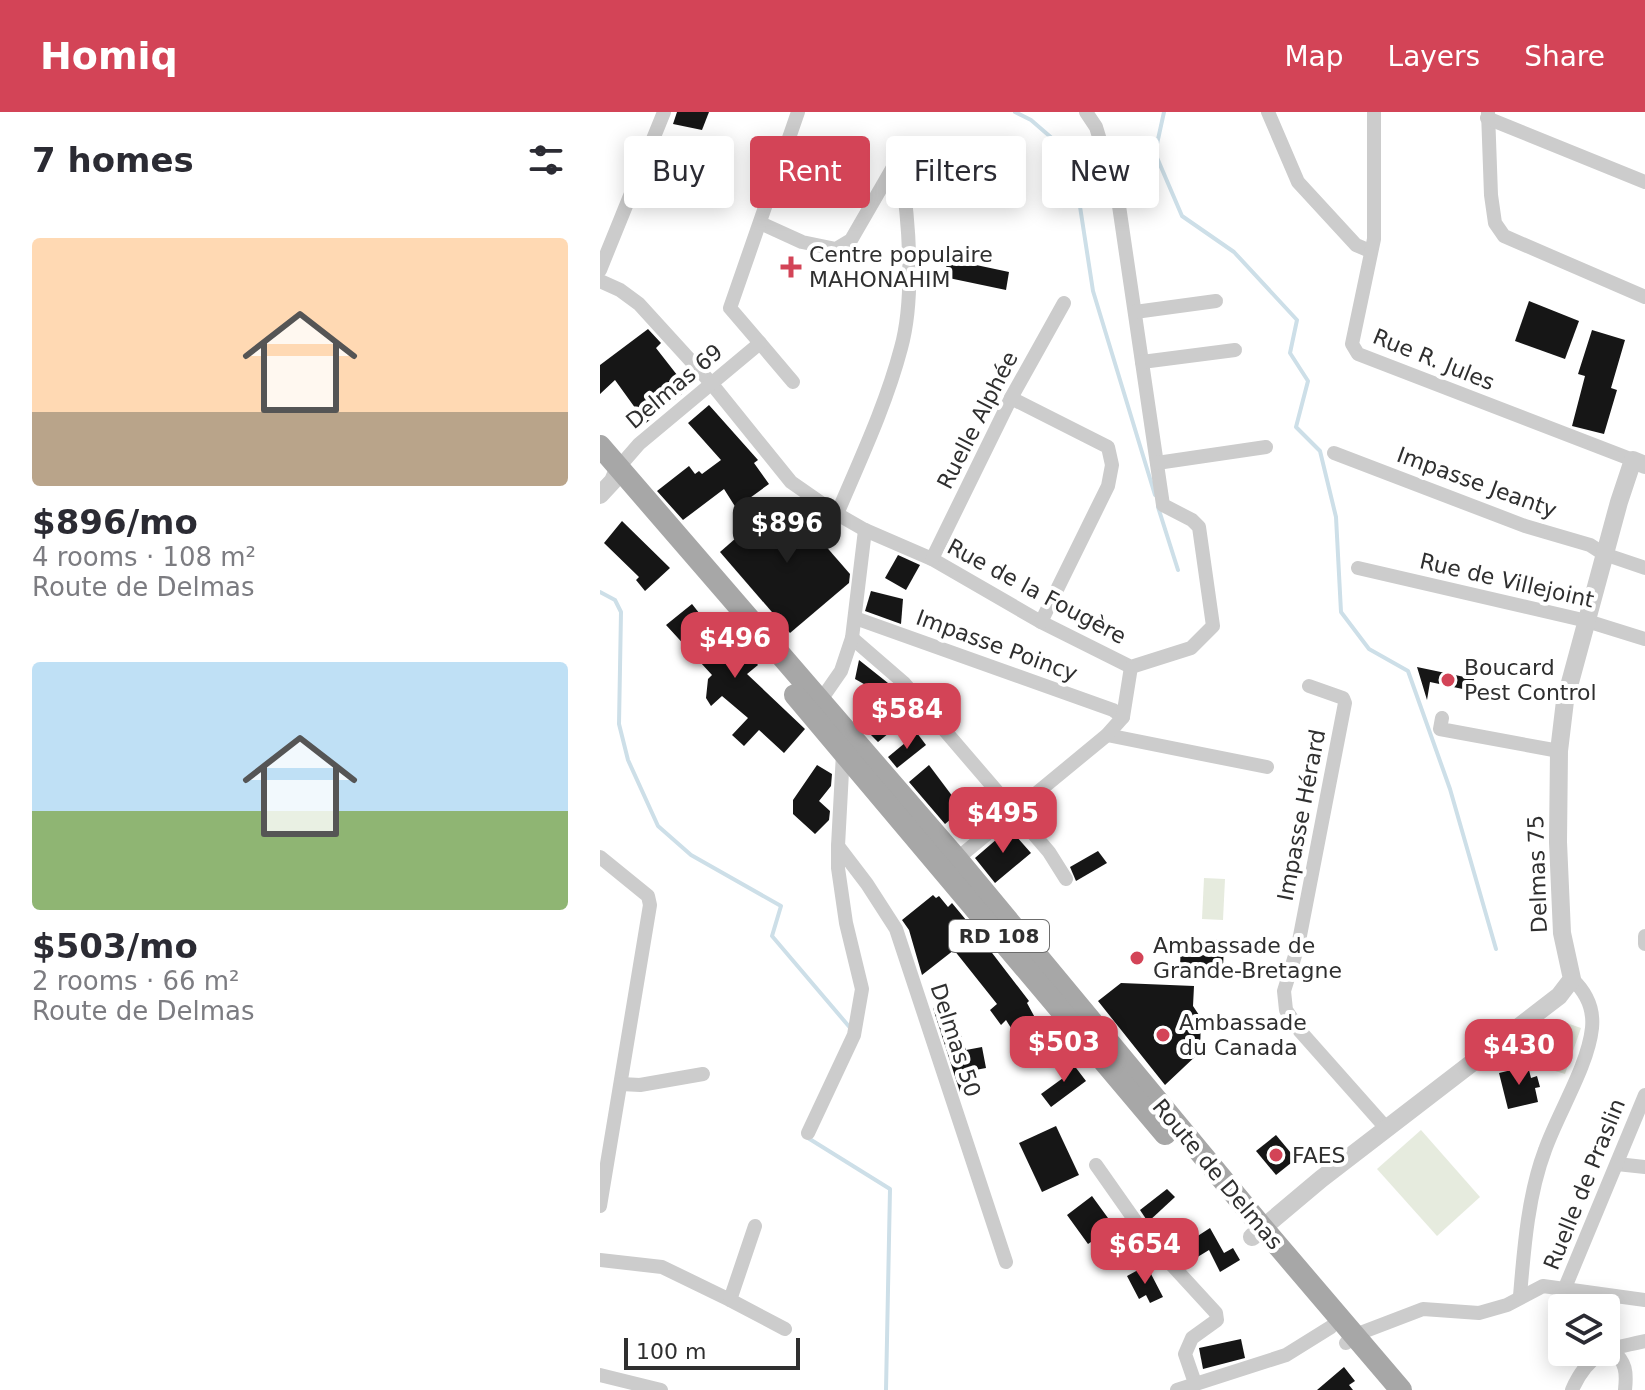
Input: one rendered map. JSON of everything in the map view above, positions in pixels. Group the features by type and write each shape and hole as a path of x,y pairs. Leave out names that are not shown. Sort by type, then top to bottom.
{"main road":[{"name":"Route de Delmas","path":"600,446 608,477 816,707 1344,1335 1385,1390"},
{"name":"Route de Delmas","path":"816,707 843,753 950,865"},
{"name":"Route de Delmas","path":"1344,1335 1401,1390"}],"street":[{"path":"600,270 664,112"},
{"path":"793,382 730,308 798,112"},
{"name":"Rue de la Fougère","path":"600,281 620,290 639,304 711,383 791,482 837,514 865,530 932,559 1041,622 1131,667 1191,648 1213,626 1199,527 1163,505 1118,199 1096,127 1086,112"},
{"path":"1268,112 1298,182 1356,245 1370,251"},
{"name":"Rue R. Jules","path":"1374,112 1374,239 1352,344 1358,354 1639,462"},
{"path":"1645,182 1488,115 1495,223 1504,236 1645,297"},
{"path":"760,223 802,242 836,249 851,240 892,169 897,166 901,170 909,243 902,346 876,420 837,514"},
{"path":"1135,312 1216,301"},
{"name":"Ruelle Alphée","path":"932,559 1011,398 1064,303"},
{"name":"Delmas 69","path":"608,477 639,444 760,343"},
{"path":"1142,362 1235,350"},
{"path":"1011,398 1108,447 1112,465 1108,486 1041,622"},
{"path":"1157,463 1266,447"},
{"name":"Impasse Jeanty","path":"1334,453 1525,526 1590,545 1604,554 1645,568"},
{"name":"Delmas 75","path":"1572,979 1562,933 1558,842 1559,751 1565,701 1604,554 1639,462"},
{"path":"816,707 841,671 852,638 865,530"},
{"name":"Rue de Villejoint","path":"1358,568 1587,621 1645,639"},
{"name":"Impasse Poincy","path":"855,618 1099,705 1123,717"},
{"path":"852,638 904,683 1049,852 1066,879"},
{"path":"950,865 1107,735 1123,717 1131,667"},
{"name":"Impasse Hérard","path":"1309,686 1343,698 1345,703 1298,946 1284,991 1286,1010 1300,1031 1387,1129"},
{"path":"1442,718 1440,729 1559,751"},
{"path":"1107,735 1267,767"},
{"path":"808,1133 854,1035 862,989 846,923 838,868 843,753"},
{"name":"Delmas 50","path":"838,846 896,929 1006,1262"},
{"path":"600,857 648,896 650,905 600,1206"},
{"path":"1645,936 1645,944"},
{"path":"1257,1232 1559,996 1572,979 1580,986 1591,1006 1592,1029 1580,1067 1538,1168 1520,1296"},
{"path":"621,1084 640,1085 703,1074"},
{"name":"Ruelle de Praslin","path":"1564,1290 1645,1095"},
{"path":"1617,1164 1645,1167"},
{"path":"1096,1165 1148,1239 1216,1313 1217,1320 1192,1338 1185,1354 1195,1383"},
{"path":"730,1300 755,1226"},
{"path":"600,1260 662,1267 785,1329"},
{"path":"1177,1390 1423,1309 1479,1313 1507,1305 1543,1286 1645,1300"},
{"path":"1620,1347 1645,1341"},
{"path":"1620,1350 1627,1375 1625,1390"},
{"path":"1572,1390 1584,1366"},
{"path":"600,1375 661,1390"}],"shaded area":[{"path":"1204,878 1225,879 1223,920 1202,919"},
{"path":"1555,1019 1581,1028 1565,1074 1539,1066"},
{"path":"1421,1130 1480,1197 1437,1236 1377,1169"}],"building":[{"path":"677,112 709,112 702,130 673,124"},
{"path":"948,259 1009,272 1006,290 944,277"},
{"path":"1529,301 1579,321 1565,359 1515,341"},
{"path":"648,329 661,343 656,348 688,389 646,423 615,380 600,394 600,365"},
{"path":"1592,330 1625,340 1611,388 1617,390 1604,434 1572,426 1585,376 1578,374"},
{"path":"709,405 758,460 754,463 769,484 736,508 724,489 683,520 657,491 689,466 695,474 699,471 702,474 721,460 688,423"},
{"path":"783,497 850,574 849,583 790,633 720,552"},
{"path":"622,521 670,568 645,591 636,580 639,577 604,543"},
{"path":"898,555 920,565 906,590 885,578"},
{"path":"871,591 903,599 901,624 865,611"},
{"path":"692,604 711,628 714,625 717,628 723,622 758,665 747,674 805,729 784,753 759,730 744,746 732,735 748,718 722,696 711,706 706,698 708,679 712,675 666,625"},
{"path":"859,660 888,683 895,716 889,733 878,742 867,731 875,717 870,702 871,688 855,679"},
{"name":"Boucard Pest Control","path":"1417,667 1474,679 1472,691 1430,682 1427,700"},
{"path":"917,733 926,745 897,768 888,757"},
{"path":"817,765 832,774 831,786 819,801 830,811 829,820 815,834 793,814 793,800"},
{"path":"929,765 953,797 956,794 966,806 980,795 991,808 987,813 991,818 972,834 957,814 945,824 909,782"},
{"path":"1013,825 1020,833 1016,836 1031,853 995,883 975,858"},
{"path":"1098,851 1107,863 1076,881 1070,867"},
{"path":"933,895 936,898 939,896 948,907 952,903 1029,1001 1027,1003 1045,1036 1025,1050 1006,1020 1001,1025 990,1010 997,1004 954,950 922,975 909,930 902,920"},
{"path":"1181,939 1224,940 1223,970 1180,969"},
{"name":"Ambassade du Canada","path":"1121,983 1194,986 1193,1006 1201,1018 1200,1052 1165,1085 1098,1001"},
{"path":"948,997 966,1050 982,1047 986,1068 970,1071 975,1086 960,1092 933,1008"},
{"path":"1070,1060 1086,1081 1051,1107 1041,1094 1063,1078 1057,1070"},
{"path":"1528,1066 1531,1078 1537,1076 1540,1087 1535,1088 1538,1102 1508,1109 1499,1073"},
{"path":"1056,1126 1079,1175 1042,1192 1019,1143"},
{"name":"FAES","path":"1276,1135 1296,1159 1276,1175 1256,1151"},
{"path":"1167,1189 1175,1197 1148,1222 1140,1210"},
{"path":"1092,1196 1116,1229 1121,1225 1133,1239 1109,1258 1094,1240 1088,1244 1067,1215"},
{"path":"1178,1223 1193,1239 1210,1228 1224,1253 1233,1248 1240,1260 1220,1272 1209,1250 1191,1261 1182,1244 1176,1249 1164,1233"},
{"path":"1138,1270 1142,1276 1150,1272 1163,1297 1150,1303 1146,1295 1139,1299 1127,1276"},
{"path":"1241,1339 1245,1358 1203,1369 1199,1348"},
{"path":"1344,1367 1355,1381 1349,1385 1353,1390 1317,1390"}],"waterway":[{"path":"1015,112 1031,120 1061,146 1077,187 1093,291 1155,495"},
{"path":"1164,112 1155,153 1182,216 1234,252 1297,320 1290,353 1308,381 1296,427 1320,451 1336,517 1341,612 1369,649 1408,671 1450,789 1496,949"},
{"path":"1158,507 1178,570"},
{"path":"600,592 615,600 621,612 619,724 628,760 658,826 691,855 781,906 772,936 852,1030"},
{"path":"808,1138 890,1189 886,1390"}],"place":[{"name":"Centre populaire MAHONAHIM","path":"791,267"},
{"name":"Boucard Pest Control","path":"1448,680"},
{"name":"Ambassade de Grande-Bretagne","path":"1137,958"},
{"name":"Ambassade du Canada","path":"1163,1035"},
{"name":"FAES","path":"1276,1155"}]}
